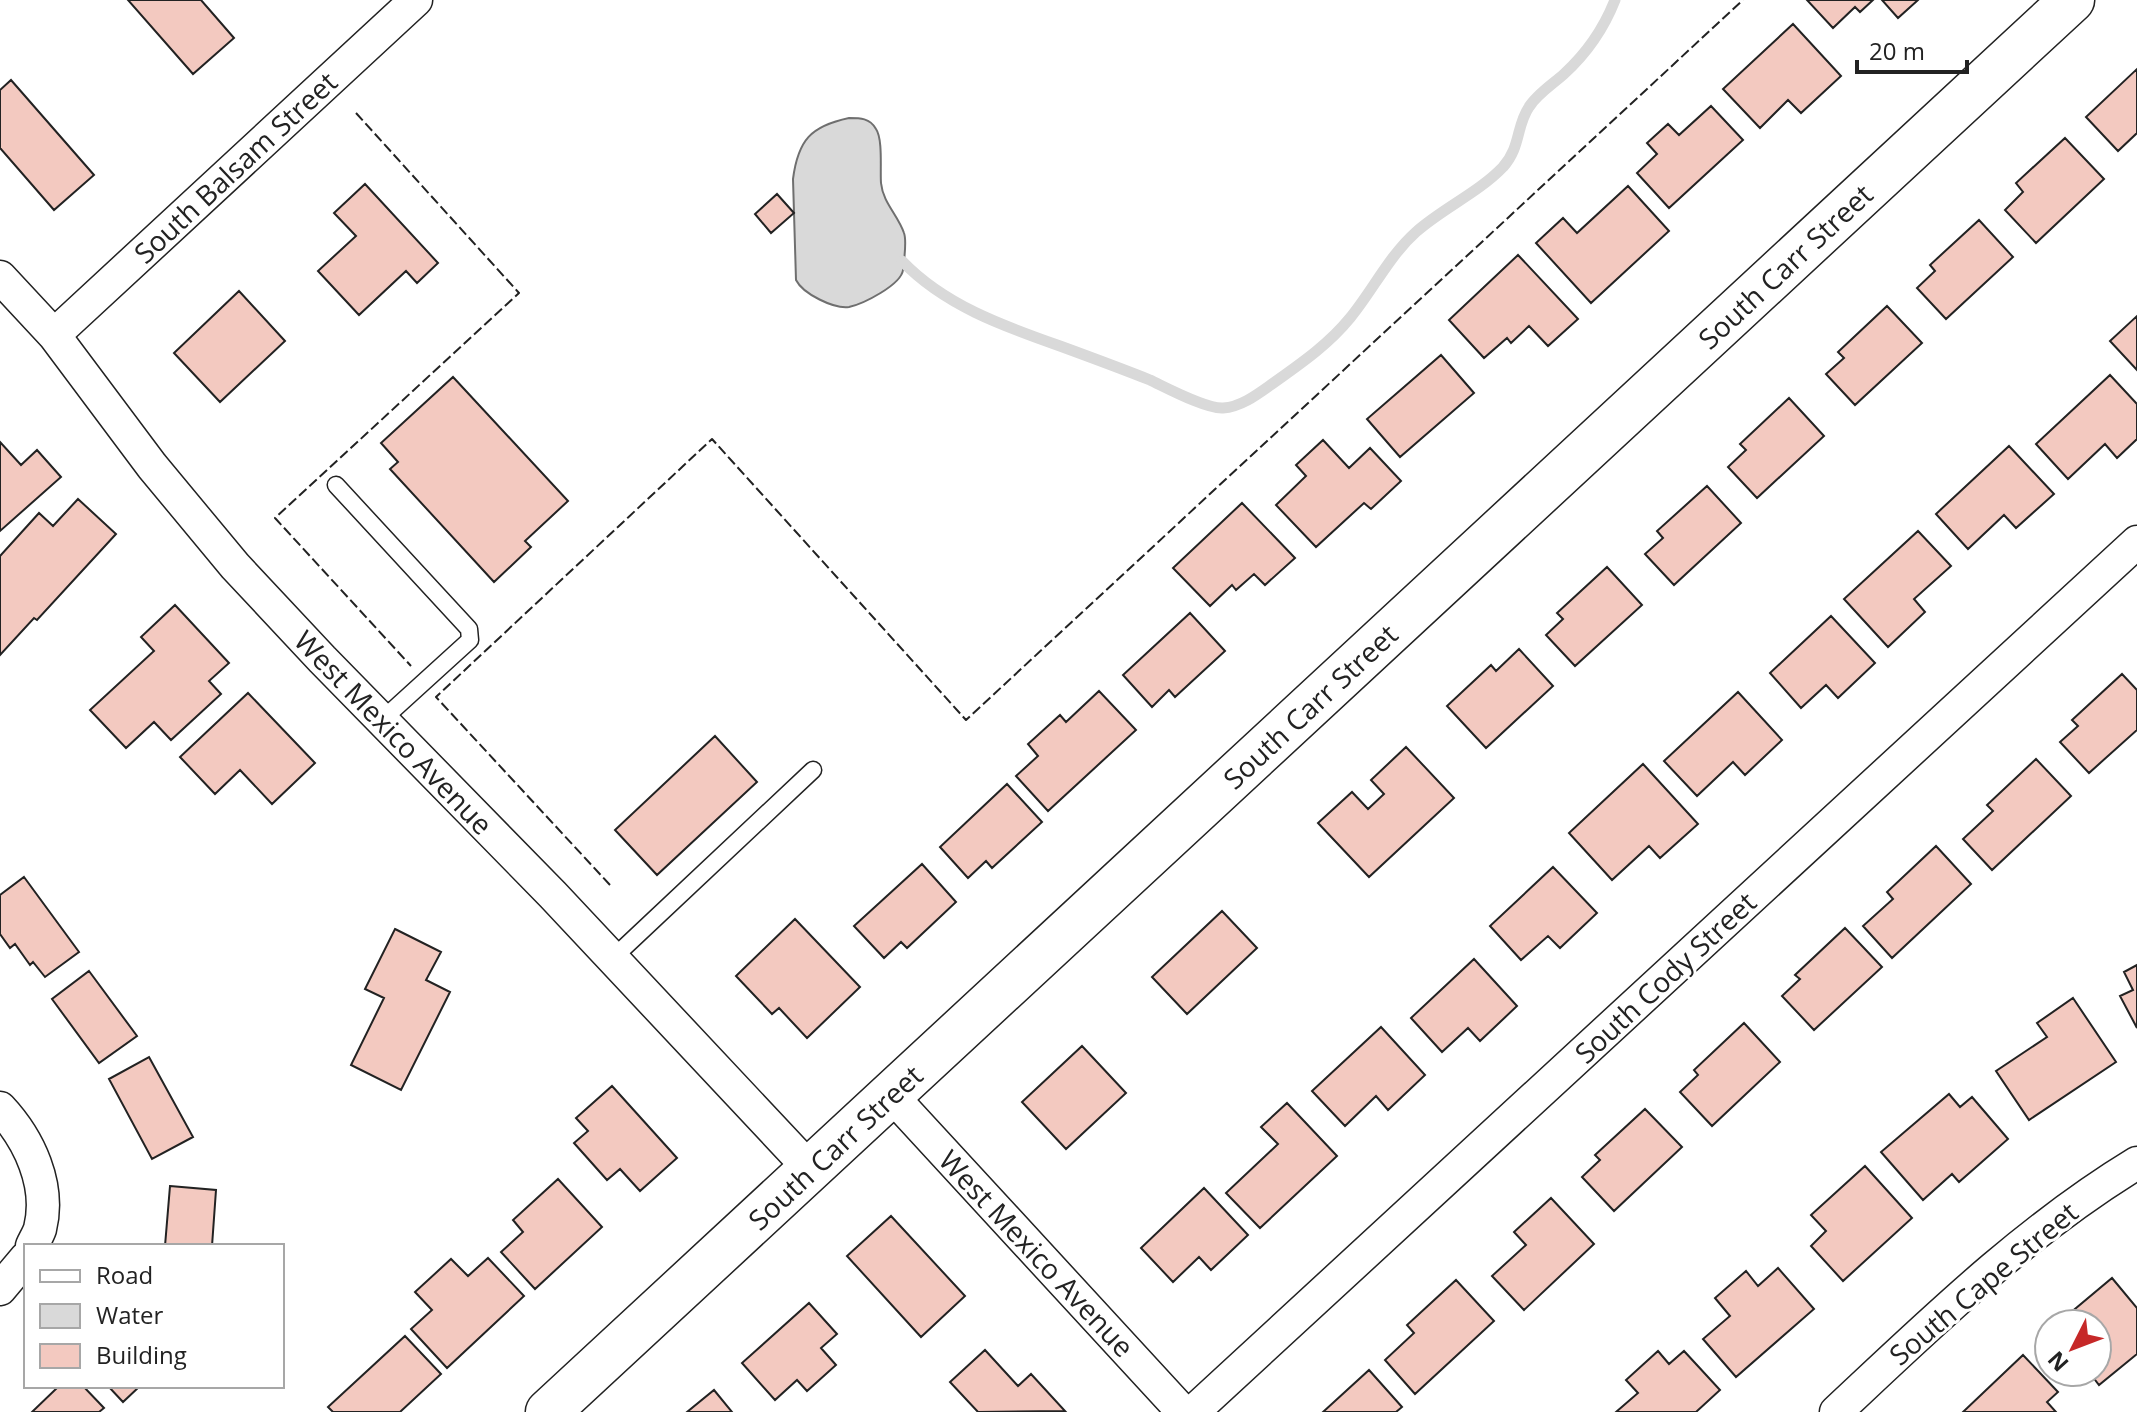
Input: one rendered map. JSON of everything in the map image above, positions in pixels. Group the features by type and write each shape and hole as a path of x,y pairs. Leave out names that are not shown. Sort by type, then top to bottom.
{"street":[{"name":"South Balsam Street","path":"54,335 416,0"},
{"name":"South Carr Street","path":"548,1412 2072,0"},
{"name":"West Mexico Avenue","path":"0,277 54,335 152,466 235,566 613,958 810,1169"},
{"name":"South Cody Street","path":"1193,1412 2137,542"},
{"name":"West Mexico Avenue","path":"891,1095 1183,1412"},
{"path":"0,1108 26,1142 39,1174 42,1195 40,1229 33,1244"},
{"name":"South Cape Street","path":"1836,1412 2021,1244 2098,1187 2137,1163"},
{"path":"0,1289 24,1260"}],"lane":[{"path":"336,485 469,629 470,640 382,720"},
{"path":"613,958 813,770"}],"water":[{"path":"849,118 868,121 878,134 882,190 901,227 905,246 903,270 896,282 863,302 843,307 812,295 796,280 793,179 799,154 809,137 825,125"}],"building":[{"path":"128,0 201,0 234,38 193,74"},
{"path":"1807,0 1873,0 1860,12 1855,7 1833,28"},
{"path":"1882,0 1918,0 1898,18"},
{"path":"1793,24 1841,76 1801,113 1788,100 1760,128 1723,89"},
{"path":"2137,69 2137,133 2118,151 2086,117"},
{"path":"11,80 94,175 54,210 0,148 0,90"},
{"path":"1711,106 1743,140 1669,208 1637,173 1657,154 1647,143 1668,124 1679,135"},
{"path":"2065,138 2104,179 2036,243 2005,210 2023,192 2016,183"},
{"path":"365,184 438,263 417,283 406,271 359,315 318,271 356,236 334,213"},
{"path":"1628,186 1669,231 1591,303 1536,243 1563,218 1577,233"},
{"path":"777,194 794,213 771,233 755,214"},
{"path":"1979,220 2013,257 1946,319 1917,288 1935,271 1930,265"},
{"path":"1518,255 1578,319 1548,346 1529,326 1511,343 1507,338 1484,358 1449,320"},
{"path":"239,291 285,341 220,402 174,353"},
{"path":"1887,306 1922,343 1855,405 1826,374 1844,358 1838,352"},
{"path":"2137,316 2137,370 2110,341"},
{"path":"1441,355 1474,393 1400,457 1367,419"},
{"path":"2110,375 2137,404 2137,439 2117,458 2105,444 2068,479 2036,444"},
{"path":"453,377 568,501 525,541 531,547 494,582 390,469 398,462 381,443"},
{"path":"1789,398 1824,436 1757,498 1728,467 1746,450 1740,444"},
{"path":"1323,440 1349,468 1370,448 1401,481 1371,509 1364,503 1316,547 1276,505 1306,476 1296,465"},
{"path":"0,442 21,465 37,450 61,477 0,531"},
{"path":"2009,446 2054,494 2016,528 2004,515 1968,549 1936,514"},
{"path":"1707,486 1741,523 1674,585 1645,554 1663,538 1657,531"},
{"path":"78,499 116,534 37,620 34,618 0,655 0,556 39,513 53,526"},
{"path":"1242,503 1295,558 1265,585 1254,574 1236,590 1232,585 1210,606 1173,568"},
{"path":"1918,531 1951,566 1914,599 1925,612 1888,647 1844,599"},
{"path":"1607,567 1642,605 1575,666 1546,635 1563,619 1557,613"},
{"path":"175,605 229,663 209,681 221,694 171,740 154,722 126,748 90,710 154,651 141,637"},
{"path":"1190,613 1225,651 1175,697 1169,690 1152,707 1123,675"},
{"path":"1831,616 1875,663 1838,698 1826,685 1801,708 1770,673"},
{"path":"1519,649 1553,686 1486,748 1447,706 1491,665 1496,671"},
{"path":"2122,674 2137,690 2137,730 2089,773 2060,742 2078,726 2072,720"},
{"path":"1099,691 1136,730 1048,811 1016,776 1038,756 1028,744 1060,715 1066,722"},
{"path":"1738,692 1782,740 1745,775 1733,762 1697,796 1664,761"},
{"path":"248,693 315,763 272,804 240,770 215,794 180,757"},
{"path":"715,736 757,782 657,875 615,830"},
{"path":"1406,747 1454,798 1369,877 1318,823 1352,792 1368,809 1384,794 1371,780"},
{"path":"2036,759 2071,796 1992,870 1963,839 1993,811 1987,805"},
{"path":"1643,764 1698,824 1660,858 1649,846 1612,880 1569,833"},
{"path":"1007,784 1042,822 992,868 986,861 968,878 940,847"},
{"path":"1936,846 1971,884 1892,958 1863,926 1893,899 1887,892"},
{"path":"922,864 956,902 907,948 901,942 884,958 854,926"},
{"path":"1553,867 1597,913 1560,948 1548,936 1521,960 1490,926"},
{"path":"24,877 79,952 45,977 33,962 30,965 15,944 10,948 0,934 0,895"},
{"path":"1222,911 1257,948 1187,1014 1152,977"},
{"path":"795,919 860,987 807,1038 779,1008 772,1014 736,976"},
{"path":"1845,928 1882,967 1814,1030 1782,996 1800,979 1795,975"},
{"path":"395,929 441,952 426,980 450,992 401,1090 351,1065 384,998 365,989"},
{"path":"1474,959 1517,1006 1480,1041 1468,1028 1442,1052 1411,1018"},
{"path":"2137,965 2137,1028 2120,996 2133,990 2124,972"},
{"path":"89,971 137,1036 99,1063 52,999"},
{"path":"2073,998 2116,1062 2029,1120 1996,1071 2047,1037 2037,1023"},
{"path":"1744,1023 1780,1062 1712,1126 1680,1092 1698,1075 1694,1070"},
{"path":"1381,1027 1425,1075 1388,1110 1376,1096 1345,1126 1312,1091"},
{"path":"1082,1046 1126,1093 1066,1149 1022,1102"},
{"path":"149,1057 193,1137 152,1159 109,1079"},
{"path":"612,1086 677,1158 640,1191 620,1169 607,1180 574,1143 588,1131 576,1118"},
{"path":"1949,1094 1960,1107 1972,1097 2008,1139 1959,1182 1952,1174 1923,1200 1881,1152"},
{"path":"1287,1103 1337,1156 1260,1228 1226,1193 1278,1144 1261,1127"},
{"path":"1645,1109 1682,1147 1614,1211 1582,1177 1600,1160 1595,1155"},
{"path":"1865,1166 1912,1218 1843,1281 1811,1246 1826,1231 1811,1215"},
{"path":"558,1179 602,1227 535,1289 501,1252 523,1232 513,1220"},
{"path":"170,1186 216,1190 212,1244 165,1244"},
{"path":"1204,1188 1248,1235 1211,1270 1199,1257 1173,1282 1141,1248"},
{"path":"1551,1198 1594,1244 1524,1310 1492,1276 1526,1245 1514,1232"},
{"path":"891,1216 965,1296 921,1337 847,1256"},
{"path":"488,1258 524,1296 447,1368 411,1329 432,1310 415,1292 451,1259 468,1276"},
{"path":"1778,1268 1814,1309 1736,1377 1703,1339 1730,1316 1715,1298 1746,1271 1758,1286"},
{"path":"2112,1278 2137,1308 2137,1354 2113,1374 2113,1308 2076,1308"},
{"path":"1456,1280 1494,1321 1415,1394 1385,1360 1414,1333 1407,1325"},
{"path":"809,1303 837,1334 821,1348 836,1365 807,1391 797,1380 775,1400 742,1363"},
{"path":"405,1336 441,1374 400,1412 333,1412 328,1407"},
{"path":"985,1350 1018,1386 1031,1374 1065,1411 978,1412 950,1382"},
{"path":"1658,1351 1669,1364 1684,1351 1720,1390 1696,1412 1616,1412 1638,1393 1626,1380"},
{"path":"2023,1355 2033,1366 2033,1388 2054,1388 2058,1392 2047,1402 2056,1412 1963,1412"},
{"path":"1369,1370 1402,1407 1396,1412 1323,1412"},
{"path":"57,1388 85,1388 104,1408 99,1412 32,1412"},
{"path":"110,1388 138,1388 123,1402"},
{"path":"714,1390 732,1412 687,1412"}],"waterway":[{"path":"902,261 936,290 996,322 1207,405 1223,408 1236,405 1261,392 1323,345 1350,318 1406,241 1503,167 1513,152 1529,107 1587,49 1615,0"}],"fence":[{"path":"610,885 436,697 712,439 966,720 1743,0"},
{"path":"356,113 519,293 275,518 411,666"}]}
